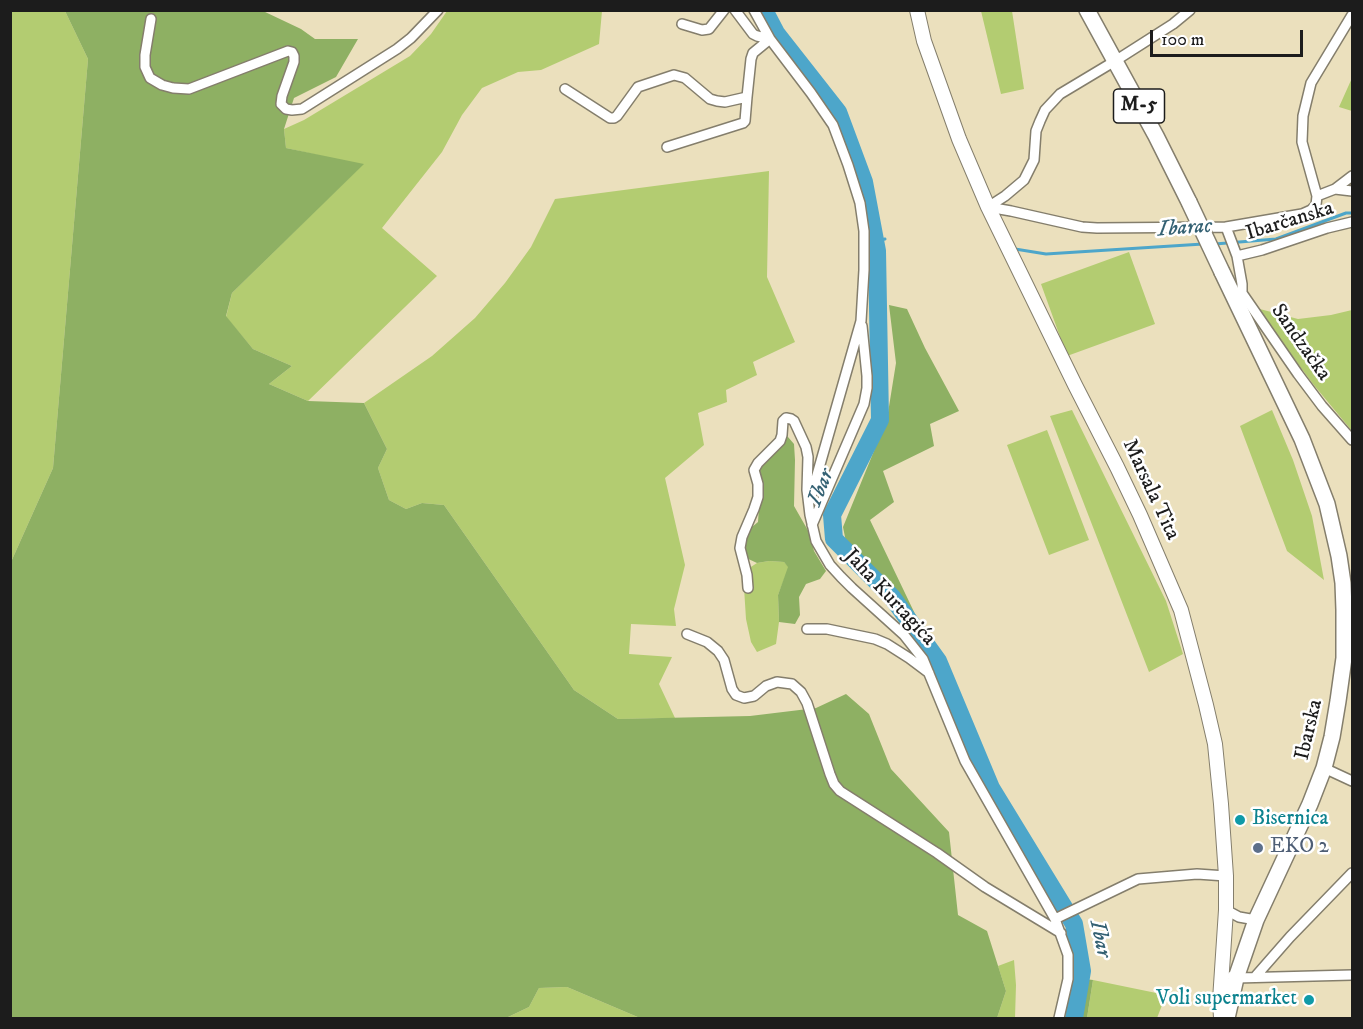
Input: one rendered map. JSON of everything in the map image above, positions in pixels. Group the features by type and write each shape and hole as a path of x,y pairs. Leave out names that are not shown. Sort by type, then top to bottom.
{"main road":[{"name":"M-5","path":"1087,10 1156,136 1222,272 1238,295"},
{"name":"Ibarska","path":"1227,1018 1229,976 1310,804 1324,768 1344,658 1343,583 1327,504 1302,439 1238,295"}],"street":[{"path":"151,19 145,67 150,78 162,85 189,89 288,51 292,52 294,62 281,104 286,109 292,110 302,109 397,49 438,10"},
{"path":"682,24 702,30 709,29 724,10"},
{"path":"735,10 753,34 770,39"},
{"path":"754,10 770,39 812,93 833,125 860,203 864,231 861,321 867,388 864,404 812,525"},
{"name":"Marsala Tita","path":"917,10 924,42 958,139 988,207 1140,515 1181,610 1215,744 1224,836 1229,976 1220,1000 1221,1018"},
{"path":"988,207 1024,180 1034,160 1036,131 1040,121 1060,94 1173,24 1190,10"},
{"path":"988,207 1011,210 1082,227 1227,231 1311,210 1316,205 1317,196 1302,142 1303,116 1311,83 1353,15"},
{"path":"667,147 745,121 751,58 753,53 770,39"},
{"path":"565,89 610,118 617,116 638,87 674,75 685,78 710,99 725,102 747,97"},
{"path":"1317,196 1335,189 1353,176"},
{"path":"1335,189 1353,191"},
{"name":"Ibarčanska","path":"1235,252 1262,250 1327,228 1353,222"},
{"path":"1227,231 1242,278 1238,295"},
{"name":"Sandzačka","path":"1238,295 1322,406 1353,440"},
{"path":"809,507 861,321"},
{"name":"Jaha Kurtagića","path":"748,588 740,548 758,497 758,484 754,470 780,441 783,421 786,418 794,421 806,447 808,457 806,480 816,541 830,564 852,588 904,635 923,658 965,761 1059,917 1068,955 1068,979 1059,1018"},
{"path":"807,629 827,629 875,639 901,653 929,674"},
{"path":"687,634 707,642 718,651 724,660 732,689 736,695 744,698 754,696 766,686 777,682 792,684 801,692 807,703 830,774 840,791 938,853 985,887 1061,933"},
{"path":"1324,768 1353,782"},
{"path":"1255,977 1290,937 1353,873"},
{"path":"1059,917 1138,879 1197,874 1226,876"},
{"path":"1226,910 1239,917 1256,920"},
{"path":"1229,976 1353,975"}],"green space":[{"path":"11,11 65,11 88,59 53,468 11,562"},
{"path":"65,11 263,11 301,29 315,39 358,39 336,77 294,98 284,129 286,148 364,164 232,293 226,316 253,349 292,366 269,384 308,401 364,403 387,449 378,468 389,500 406,509 422,503 444,505 574,690 618,719 750,716 816,708 846,694 869,714 891,769 949,832 958,915 987,931 1006,991 997,1018 640,1018 567,987 539,988 529,1007 506,1018 11,1018 11,562 53,468 88,59"},
{"path":"447,11 602,11 599,44 541,70 518,72 482,88 462,115 442,152 382,228 437,276 308,401 269,384 292,366 253,349 226,317 232,293 362,165 286,148 284,129 304,120 410,56 431,34"},
{"path":"981,11 1012,11 1024,89 1001,94"},
{"path":"1352,78 1352,111 1339,107"},
{"path":"769,171 767,277 795,342 753,362 757,375 726,390 727,402 698,413 704,445 665,478 685,565 674,609 676,626 631,624 629,654 672,657 659,684 675,718 618,719 574,690 444,505 422,503 406,509 389,500 378,468 387,449 364,403 432,356 475,318 505,283 531,247 555,199"},
{"path":"1129,252 1155,324 1067,356 1041,284"},
{"path":"889,305 907,309 959,411 930,424 934,446 883,471 894,502 870,520 916,616 846,542 843,527 887,419 896,363"},
{"path":"1256,308 1298,319 1352,310 1352,431 1313,384"},
{"path":"1072,410 1166,601 1183,654 1149,672 1050,416"},
{"path":"1272,410 1293,460 1312,516 1324,580 1287,551 1240,426"},
{"path":"782,430 794,444 794,506 810,534 814,551 826,571 820,579 806,584 799,597 800,615 795,624 779,622 778,595 788,567 784,562 757,563 742,556 746,532 758,522 757,470 780,446"},
{"path":"1047,430 1089,540 1049,555 1007,445"},
{"path":"784,562 789,567 778,595 779,622 776,644 757,652 751,642 746,619 743,572 757,563"},
{"path":"1014,960 1015,1018 997,1018 1006,991 998,966"},
{"path":"1085,979 1093,980 1087,1018 1079,1018"},
{"path":"1093,980 1166,995 1157,1018 1087,1018"},
{"path":"567,987 640,1018 506,1018 529,1007 539,988"}],"waterway":[{"name":"Ibar","path":"764,10 776,33 838,112 864,182 877,251 880,420 832,515 834,539 892,597 938,661 991,788 1074,924 1082,971 1074,1018"},
{"name":"Ibarac","path":"1215,244 1276,239 1346,213 1352,213"},
{"name":"Ibarac","path":"875,241 885,239"},
{"name":"Ibarac","path":"1015,249 1046,254 1203,244"}],"place":[{"name":"Bisernica","path":"1240,820"},
{"name":"EKO 2","path":"1258,848"},
{"name":"Voli supermarket","path":"1309,1000"}]}
